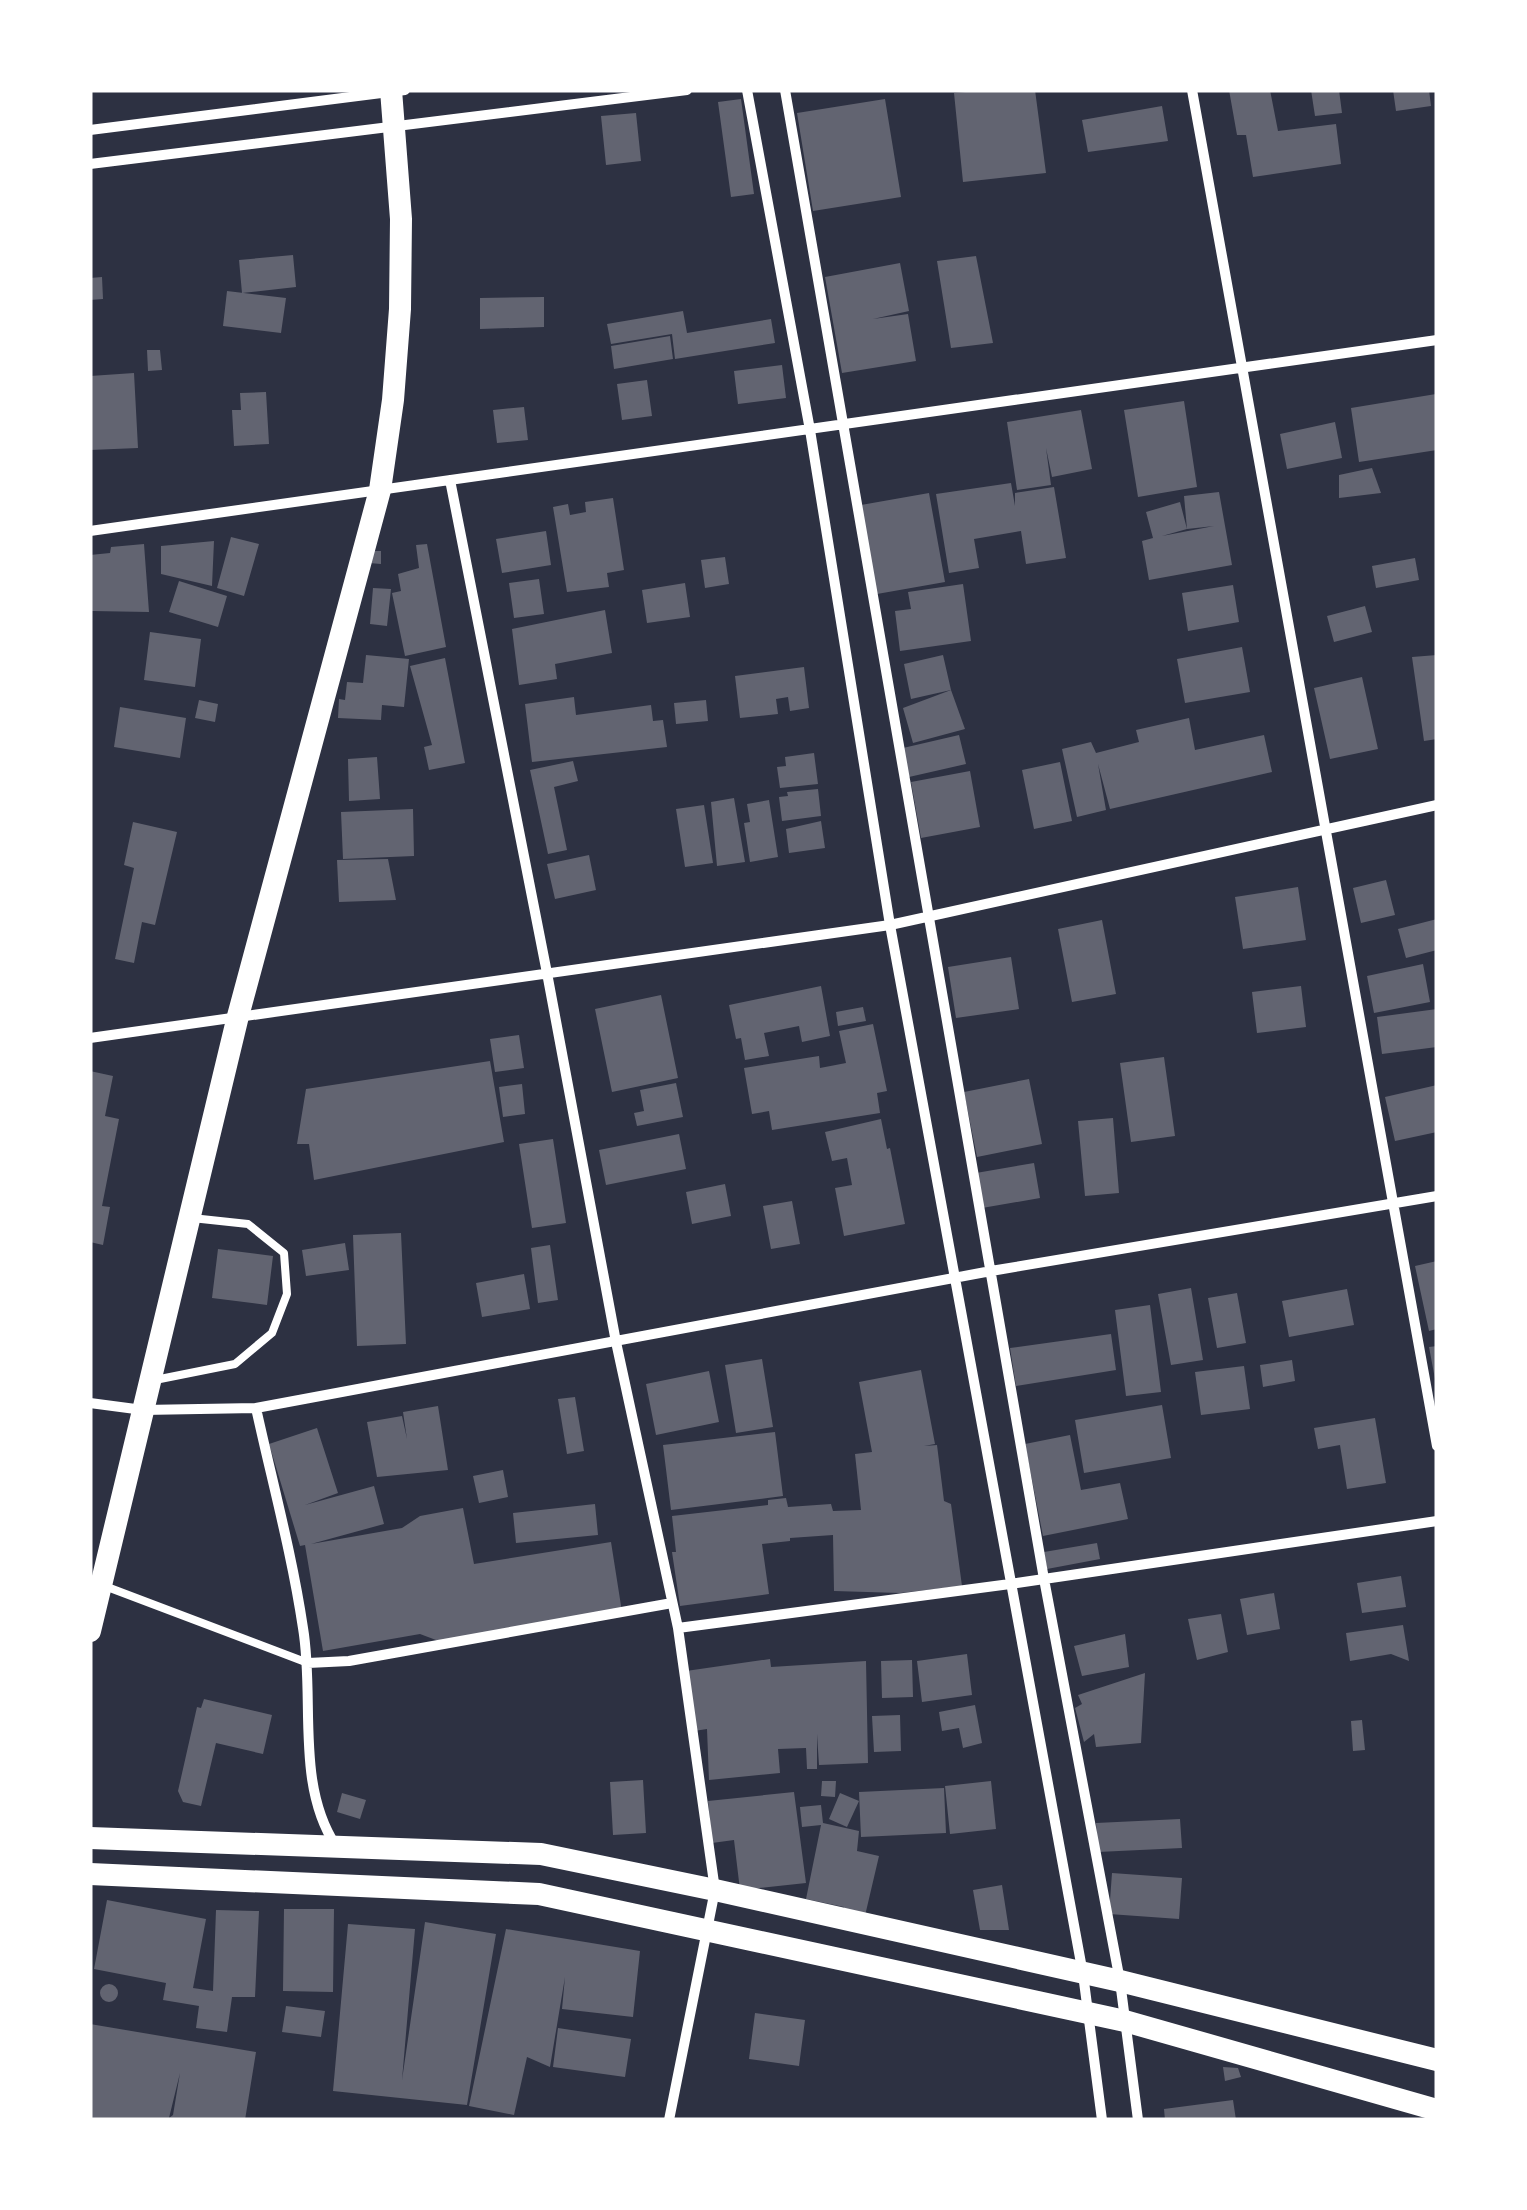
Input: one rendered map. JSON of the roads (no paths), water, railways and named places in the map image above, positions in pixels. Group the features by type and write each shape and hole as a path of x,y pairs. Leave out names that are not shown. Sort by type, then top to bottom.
{"highway":[{"path":"90,1631 238,1016 380,490 393,400 400,309 396,91"},
{"path":"90,1838 540,1854 1120,1980 1437,2060"},
{"path":"90,1874 538,1894 1088,2012 1437,2110"}],"street":[{"path":"90,164 687,90"},
{"path":"748,90 810,430 890,925 1084,1974 1102,2120"},
{"path":"785,90 1044,1579 1120,1980 1138,2120"},
{"path":"1192,90 1437,1446"},
{"path":"90,130 396,91"},
{"path":"90,532 1437,340"},
{"path":"450,480 616,1342 678,1628 714,1890 669,2120"},
{"path":"90,1038 890,925 1437,805"},
{"path":"90,1402 144,1410 256,1408 991,1271 1437,1196"},
{"path":"256,1408 303,1624 313,1786 321,1824 337,1848"},
{"path":"678,1628 1010,1584 1437,1520"},
{"path":"308,1663 349,1662 672,1603"}],"lane":[{"path":"150,1381 235,1364 272,1334 287,1294 284,1253 248,1224 190,1217"},
{"path":"101,1585 308,1663"}]}
